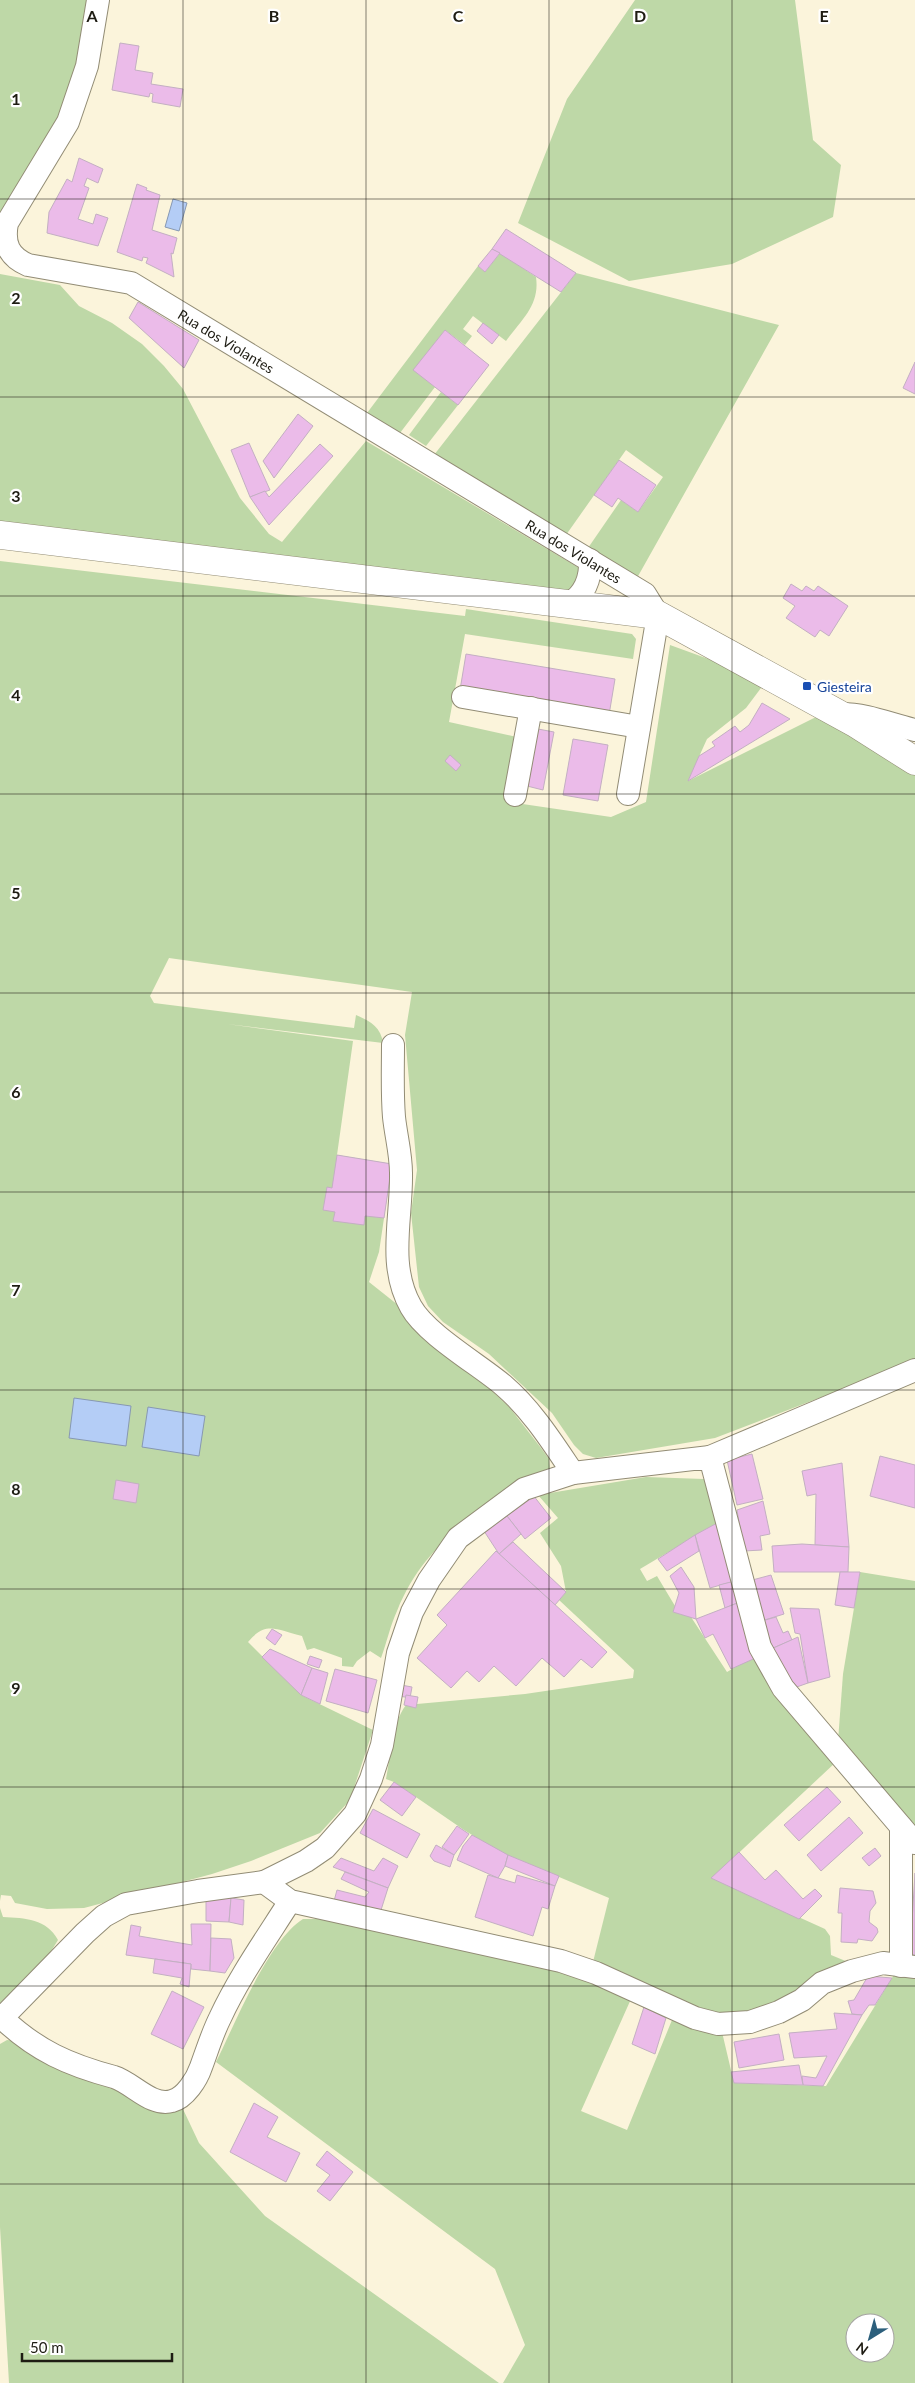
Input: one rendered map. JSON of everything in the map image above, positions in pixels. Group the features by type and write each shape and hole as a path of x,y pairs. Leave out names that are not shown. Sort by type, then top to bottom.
{"street":[{"name":"Rua dos Violantes","path":"98,0 86,66 68,122 7,223 4,237 9,251 17,260 28,265 131,283 645,594 658,615"},
{"path":"0,535 658,615 837,714 904,754"},
{"path":"569,604 578,599 586,587 591,570 590,560"},
{"path":"628,794 658,615"},
{"path":"463,697 639,727"},
{"path":"515,795 531,708"},
{"path":"837,714 865,715 915,730"},
{"path":"904,754 900,738 906,733 915,730"},
{"path":"393,1045 394,1117 401,1174 397,1228 398,1261 402,1287 411,1308 433,1331 504,1386 531,1412 573,1474"},
{"path":"290,1901 252,1959 220,2018 198,2076 181,2097 172,2102 162,2102 149,2097 134,2086 117,2078 84,2070 66,2062 27,2040 1,2019 85,1933 104,1916 126,1904 198,1891 264,1882 306,1861 325,1848 355,1814 371,1779 382,1745 398,1653 410,1620 429,1580 458,1538 524,1489 573,1474 710,1457 915,1370"},
{"path":"264,1882 290,1901 561,1961 596,1973 695,2018 718,2024 750,2022 779,2012 802,2000 822,1983 852,1972 883,1963 908,1966 908,1835 783,1688 773,1673 760,1647 710,1457"}],"green space":[{"path":"0,0 87,0 77,70 63,111 0,219"},
{"path":"635,0 795,0 813,140 841,165 833,217 732,264 629,281 518,223 567,99"},
{"path":"500,253 536,277 537,287 529,311 506,341 473,316 463,329 472,336 465,345 445,330 414,370 435,387 400,433 367,413 478,266 485,272"},
{"path":"576,273 779,325 637,578 588,548 621,500 638,512 663,477 626,450 566,535 434,455"},
{"path":"0,274 60,285 79,306 112,323 142,344 183,389 240,498 269,534 282,542 366,441 579,568 575,586 566,594 0,524"},
{"path":"441,392 458,405 426,446 409,435"},
{"path":"0,561 465,616 466,609 632,634 636,639 633,659 465,634 449,722 521,738 509,802 611,817 646,802 670,645 736,669 764,684 746,708 707,739 688,781 820,715 915,772 915,1361 715,1438 596,1458 583,1454 574,1445 552,1413 489,1354 443,1322 428,1306 419,1287 411,1213 417,1170 405,1035 412,992 169,958 150,996 154,1003 354,1028 356,1015 370,1022 380,1033 383,1043 227,1024 353,1041 337,1155 392,1164 379,1252 369,1282 403,1309 431,1343 491,1390 510,1408 549,1459 550,1470 533,1474 511,1487 461,1526 436,1550 414,1577 405,1593 392,1622 381,1658 370,1651 357,1661 353,1667 342,1666 342,1658 314,1648 307,1650 302,1636 272,1628 254,1635 248,1642 301,1695 373,1730 350,1800 320,1833 251,1861 212,1874 84,1908 47,1909 15,1903 11,1896 1,1895 0,1901"},
{"path":"646,1477 704,1479 719,1522 640,1569 647,1581 657,1576 675,1606 673,1612 691,1617 727,1672 742,1663 760,1656 836,1762 712,1878 825,1929 830,1936 831,1955 848,1962 775,2009 718,2017 592,1966 609,1898 500,1852 394,1782 386,1779 394,1731 406,1705 416,1708 417,1704 525,1694 633,1678 634,1670 559,1600 566,1592 561,1566 540,1533 558,1518 538,1495"},
{"path":"860,1572 915,1581 915,1832 838,1741 843,1674"},
{"path":"0,1908 3,1917 35,1921 48,1928 58,1940 45,1961 0,2003"},
{"path":"303,1919 319,1919 412,1931 591,1981 631,1999 581,2111 627,2130 672,2020 690,2028 722,2032 734,2083 826,2086 895,1973 915,1977 915,2383 503,2383 525,2345 495,2269 216,2062 243,2006 277,1945"},
{"path":"7,2040 16,2041 182,2107 199,2143 265,2216 499,2383 9,2383 0,2227 0,2044"}],"water":[{"path":"173,199 187,203 179,231 165,227"},
{"path":"74,1398 131,1406 126,1446 69,1438"},
{"path":"148,1407 205,1416 199,1456 142,1447"}],"building":[{"path":"120,43 139,46 135,70 153,73 151,84 183,89 180,107 152,102 153,94 150,93 149,97 112,90"},
{"path":"79,158 103,169 98,183 87,178 84,186 89,188 78,219 93,224 96,214 108,218 98,246 47,233 49,212 67,179 72,182"},
{"path":"137,184 147,188 146,190 160,195 152,230 177,238 173,254 171,253 174,277 146,263 148,258 143,257 142,261 117,252"},
{"path":"506,229 576,273 561,292 492,249"},
{"path":"492,249 500,253 485,272 478,266"},
{"path":"138,302 199,340 184,368 129,318"},
{"path":"483,323 499,335 492,344 477,331"},
{"path":"445,330 489,365 458,405 413,370"},
{"path":"915,362 915,394 903,388"},
{"path":"298,414 313,426 274,478 263,461"},
{"path":"249,443 270,490 250,497 231,450"},
{"path":"320,444 333,456 269,525 250,497 265,491 269,497"},
{"path":"619,460 656,485 638,512 618,498 612,507 594,495"},
{"path":"791,584 802,591 806,586 814,591 818,586 848,606 829,636 820,630 815,637 786,618 795,606 783,598"},
{"path":"466,654 615,679 609,715 460,690"},
{"path":"762,703 790,719 688,781 699,756 715,746 712,742 735,726 740,732 749,725"},
{"path":"538,729 554,732 543,790 527,786"},
{"path":"573,739 608,745 598,801 563,795"},
{"path":"450,755 461,765 456,771 445,761"},
{"path":"337,1155 392,1164 384,1218 365,1216 364,1225 333,1221 335,1212 323,1210 327,1187 332,1188"},
{"path":"752,1454 763,1499 737,1505 727,1460"},
{"path":"880,1456 915,1465 915,1508 870,1496"},
{"path":"842,1463 849,1547 815,1545 816,1494 807,1496 802,1471"},
{"path":"116,1480 139,1484 136,1503 113,1499"},
{"path":"533,1495 551,1518 525,1539 507,1516"},
{"path":"763,1501 770,1534 760,1536 762,1550 744,1551 737,1510"},
{"path":"507,1516 521,1534 499,1554 484,1531"},
{"path":"719,1522 735,1581 710,1588 695,1535"},
{"path":"695,1535 699,1551 667,1571 658,1559"},
{"path":"513,1542 566,1592 555,1605 499,1554"},
{"path":"802,1544 849,1547 848,1572 774,1572 772,1546"},
{"path":"496,1551 607,1652 592,1668 581,1659 564,1677 542,1658 516,1686 494,1666 479,1682 467,1671 451,1688 417,1658 447,1625 437,1615"},
{"path":"681,1567 694,1587 696,1619 673,1612 679,1593 670,1576"},
{"path":"840,1572 860,1572 854,1608 835,1605"},
{"path":"771,1575 784,1614 755,1623 745,1582"},
{"path":"735,1581 740,1602 725,1608 719,1585"},
{"path":"740,1602 760,1656 731,1669 713,1634 705,1638 696,1619"},
{"path":"790,1608 819,1609 830,1677 808,1683 800,1634 795,1633"},
{"path":"776,1617 783,1633 788,1631 792,1640 766,1651 755,1623"},
{"path":"272,1629 282,1635 275,1645 266,1638"},
{"path":"798,1637 808,1683 791,1689 769,1650"},
{"path":"270,1649 312,1668 301,1695 262,1657"},
{"path":"310,1656 322,1660 319,1668 307,1664"},
{"path":"312,1668 328,1673 320,1704 301,1695"},
{"path":"335,1669 377,1680 368,1713 326,1701"},
{"path":"401,1685 412,1687 410,1698 399,1696"},
{"path":"406,1695 418,1697 416,1708 404,1705"},
{"path":"394,1782 416,1797 402,1816 380,1800"},
{"path":"827,1787 841,1802 799,1841 784,1825"},
{"path":"373,1809 420,1834 407,1858 360,1833"},
{"path":"849,1817 863,1833 821,1871 807,1855"},
{"path":"457,1826 469,1834 454,1855 442,1847"},
{"path":"472,1835 508,1855 505,1866 498,1878 457,1860 463,1846"},
{"path":"436,1845 454,1855 450,1867 434,1861 430,1856"},
{"path":"875,1848 881,1856 869,1866 862,1858"},
{"path":"739,1852 765,1880 776,1870 803,1899 815,1889 822,1896 799,1919 711,1878"},
{"path":"508,1855 559,1876 555,1886 505,1866"},
{"path":"341,1858 374,1871 383,1858 398,1866 388,1888 333,1867"},
{"path":"345,1872 388,1888 381,1910 334,1901 337,1890 365,1897 369,1892 341,1879"},
{"path":"915,1873 915,1955 910,1954"},
{"path":"488,1875 515,1883 517,1875 555,1886 548,1909 542,1907 533,1936 475,1917"},
{"path":"840,1888 873,1891 876,1903 870,1911 869,1922 877,1928 878,1932 872,1941 858,1939 857,1943 841,1942 842,1913 838,1913"},
{"path":"206,1898 231,1898 229,1922 206,1921"},
{"path":"231,1898 244,1900 243,1925 229,1922"},
{"path":"191,1924 211,1924 210,1971 191,1969 191,1964 126,1955 131,1925 141,1927 139,1936 192,1945"},
{"path":"211,1938 231,1939 234,1958 225,1973 210,1971"},
{"path":"155,1959 191,1964 189,1987 180,1984 182,1978 153,1973"},
{"path":"868,1976 892,1978 875,2005 869,2005 862,2015 852,2014 848,2001 854,2000"},
{"path":"172,1991 204,2007 183,2049 151,2034"},
{"path":"644,2007 666,2018 655,2054 632,2044"},
{"path":"834,2013 862,2015 823,2086 803,2085 802,2076 816,2078 827,2056 794,2058 789,2033 837,2029"},
{"path":"779,2034 784,2060 739,2068 734,2042"},
{"path":"799,2065 803,2085 734,2083 731,2072"},
{"path":"254,2103 278,2117 267,2137 300,2153 286,2182 230,2152"},
{"path":"327,2151 353,2172 330,2201 317,2191 330,2175 316,2165"}],"place":[{"name":"Giesteira","path":"807,686"}]}
